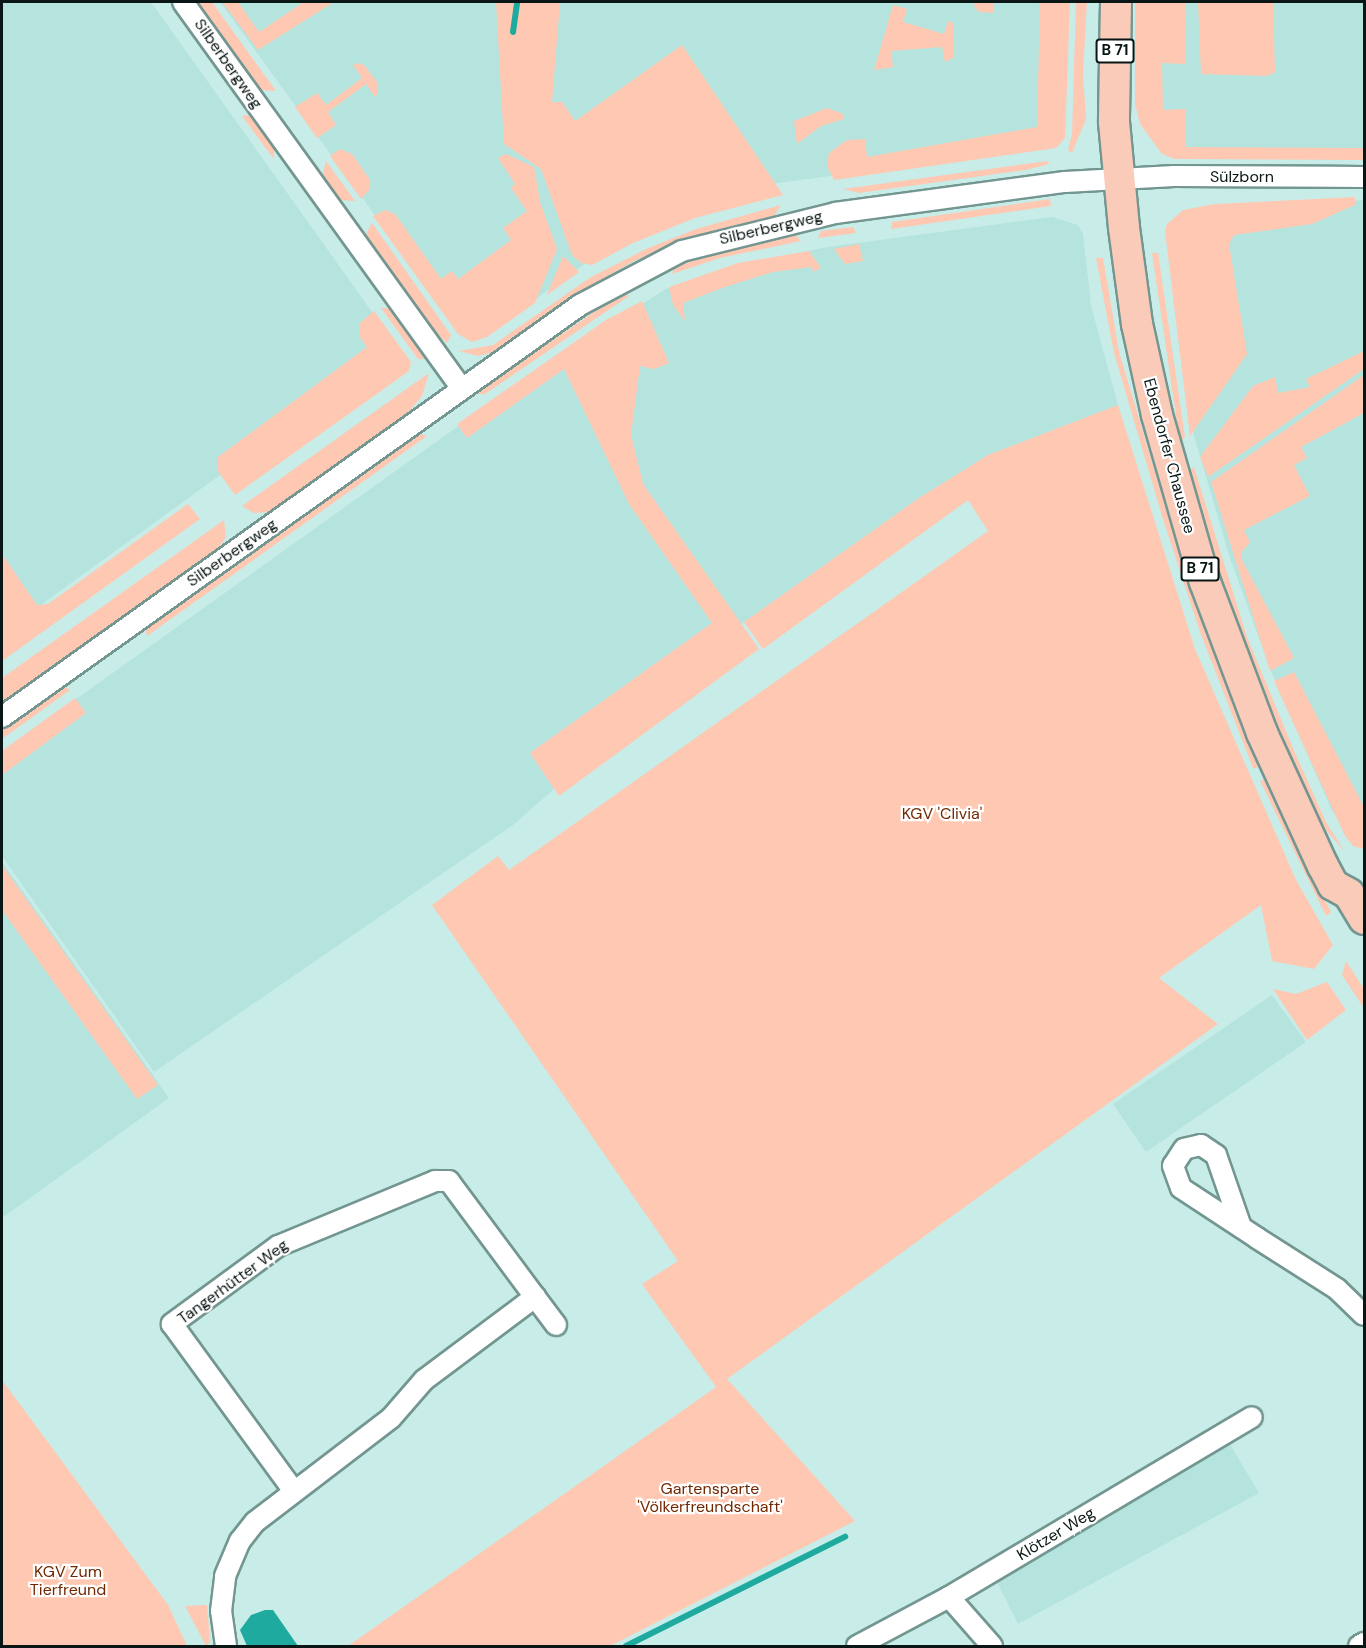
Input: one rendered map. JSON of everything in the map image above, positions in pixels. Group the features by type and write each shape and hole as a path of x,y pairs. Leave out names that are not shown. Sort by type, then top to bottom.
{"main road":[{"name":"Ebendorfer Chaussee","path":"1116,2 1114,122 1119,179 1146,369 1194,549 1262,733 1333,885 1349,894 1364,930"}],"street":[{"name":"Silberbergweg","path":"183,2 462,389"},
{"name":"Sülzborn","path":"1119,179 1365,177"},
{"name":"Silberbergweg","path":"2,717 590,299 646,268 700,245 871,207 1065,182 1119,179"},
{"name":"Tangerhütter Weg","path":"293,1490 172,1324 278,1246 440,1180 453,1185 556,1325"},
{"path":"1241,1227 1337,1289 1365,1315"},
{"path":"226,1647 221,1596 230,1562 246,1531 293,1490 391,1419 419,1384 535,1297"},
{"name":"Klötzer Weg","path":"857,1647 949,1597 1252,1417"},
{"path":"949,1597 992,1647"},
{"path":"1359,1647 1365,1643"}],"shaded area":[{"path":"2,2 151,2 397,347 2,633"},
{"path":"220,2 1067,2 1046,147 763,185 725,164 485,335 462,335"},
{"path":"1162,2 1364,2 1364,153 1183,152 1162,145"},
{"path":"1364,200 1364,848 1332,811 1269,666 1229,555 1192,429 1176,216"},
{"path":"1052,217 1078,225 1083,234 1091,306 1118,405 988,455 919,498 744,622 513,825 154,1072 2,856 2,752 544,365 666,289 733,266 828,247"},
{"path":"2,862 169,1098 2,1218"},
{"path":"1272,995 1306,1042 1146,1152 1113,1104"},
{"path":"1230,1444 1259,1493 1018,1624 995,1578"}],"green space":[{"path":"196,2 212,2 276,91 260,90"},
{"path":"222,2 238,2 259,32 304,2 334,2 258,50"},
{"path":"496,2 560,2 552,102 562,102 575,121 682,45 783,195 695,218 633,243 592,265 581,263 572,255 541,169 504,144"},
{"path":"975,2 994,2 994,13 979,12 974,6"},
{"path":"1040,2 1070,2 1065,138 1056,148 834,180 827,166 829,153 847,140 865,139 867,157 1037,127"},
{"path":"1076,2 1087,2 1083,73 1086,119 1072,153 1068,150 1072,134"},
{"path":"1135,2 1185,2 1185,64 1162,63 1163,110 1185,109 1185,147 1364,148 1364,160 1174,159 1162,154 1140,124 1135,104"},
{"path":"1198,2 1273,2 1275,72 1267,76 1201,74"},
{"path":"893,5 907,9 903,22 944,34 948,21 953,23 953,58 945,62 942,47 891,51 893,67 874,70"},
{"path":"357,63 364,65 377,82 378,93 375,97 366,84 328,112 336,125 317,138 295,107 317,93 326,105 362,78 353,65"},
{"path":"827,108 843,114 844,119 821,126 797,144 794,121"},
{"path":"252,115 275,147 273,158 242,116"},
{"path":"340,149 352,154 370,180 369,190 361,199 330,156"},
{"path":"506,154 534,167 540,202 557,249 535,303 487,337 472,342 458,334 373,216 385,210 395,214 441,279 452,271 458,279 511,240 503,228 527,211 511,188 515,184 498,158"},
{"path":"326,161 355,201 339,200 322,176"},
{"path":"1048,161 1049,164 1026,170 859,193 843,189"},
{"path":"1355,197 1355,205 1312,224 1234,235 1229,244 1247,354 1190,436 1165,231 1167,224 1183,210 1215,204"},
{"path":"1050,199 1051,206 891,229 892,222"},
{"path":"781,205 774,216 696,236 634,261 583,290 494,352 478,356 459,351 493,345 591,277 646,249 696,229"},
{"path":"372,223 451,335 447,343 431,328 365,236"},
{"path":"853,227 856,233 818,238 821,231"},
{"path":"795,234 801,241 720,258 672,274 674,268 709,254"},
{"path":"859,244 863,261 845,264 834,249"},
{"path":"809,251 821,268 813,272 812,267 773,272 722,288 683,303 685,321 673,305 669,287 738,263"},
{"path":"1152,253 1158,253 1185,437 1180,442"},
{"path":"563,256 579,272 547,295"},
{"path":"1096,258 1103,258 1119,352 1169,519 1206,630 1259,768 1253,768 1200,632 1162,516 1114,353"},
{"path":"622,293 629,296 485,394 474,394"},
{"path":"642,301 669,363 654,369 640,366 631,435 643,484 759,649 559,796 530,753 712,623 629,504 564,369 467,438 457,424 606,320"},
{"path":"381,308 391,308 426,359 418,359"},
{"path":"374,311 411,362 409,371 235,495 217,470 218,457 367,347 360,337 359,324"},
{"path":"1364,351 1364,369 1208,477 1200,457 1253,386 1275,377 1278,393 1310,387 1306,379"},
{"path":"429,373 422,396 404,417 269,512 254,513 242,506"},
{"path":"1364,375 1364,413 1301,447 1307,458 1294,465 1310,496 1244,530 1250,542 1242,552 1242,560 1294,658 1270,671 1211,482"},
{"path":"1118,405 1195,649 1296,880 1333,945 1314,969 1272,961 1261,905 1159,978 1218,1024 727,1379 855,1521 610,1646 348,1646 716,1387 642,1284 678,1261 432,905 498,856 509,870 988,531 968,500 763,649 744,622 919,498 988,455"},
{"path":"417,433 427,436 147,636 145,628"},
{"path":"1194,467 1247,637 1326,822 1345,852 1318,821 1274,721 1206,534 1189,471"},
{"path":"188,504 200,519 2,661 2,554 37,605 48,604"},
{"path":"224,520 226,537 218,549 2,703 2,678"},
{"path":"1294,672 1364,807 1364,849 1353,846 1345,836 1274,681"},
{"path":"64,686 70,690 2,739 2,730"},
{"path":"75,698 86,713 2,775 2,751"},
{"path":"1264,779 1331,912 1326,916 1260,781"},
{"path":"2,865 158,1085 137,1099 2,910"},
{"path":"1346,961 1364,989 1364,1008 1342,975"},
{"path":"1327,982 1346,1010 1307,1040 1273,989 1296,994"},
{"name":"KGV Zum Tierfreund","path":"2,1380 168,1605 187,1646 2,1646"},
{"path":"207,1605 210,1642 206,1646 185,1606"}],"water":[{"path":"273,1610 298,1646 247,1646 240,1630 251,1615"}],"waterway":[{"path":"513,32 517,2"},
{"path":"626,1646 845,1537"}],"park label":[{"name":"KGV 'Clivia'","path":"942,814"},
{"name":"Gartensparte 'Völkerfreundschaft'","path":"710,1498"}]}
